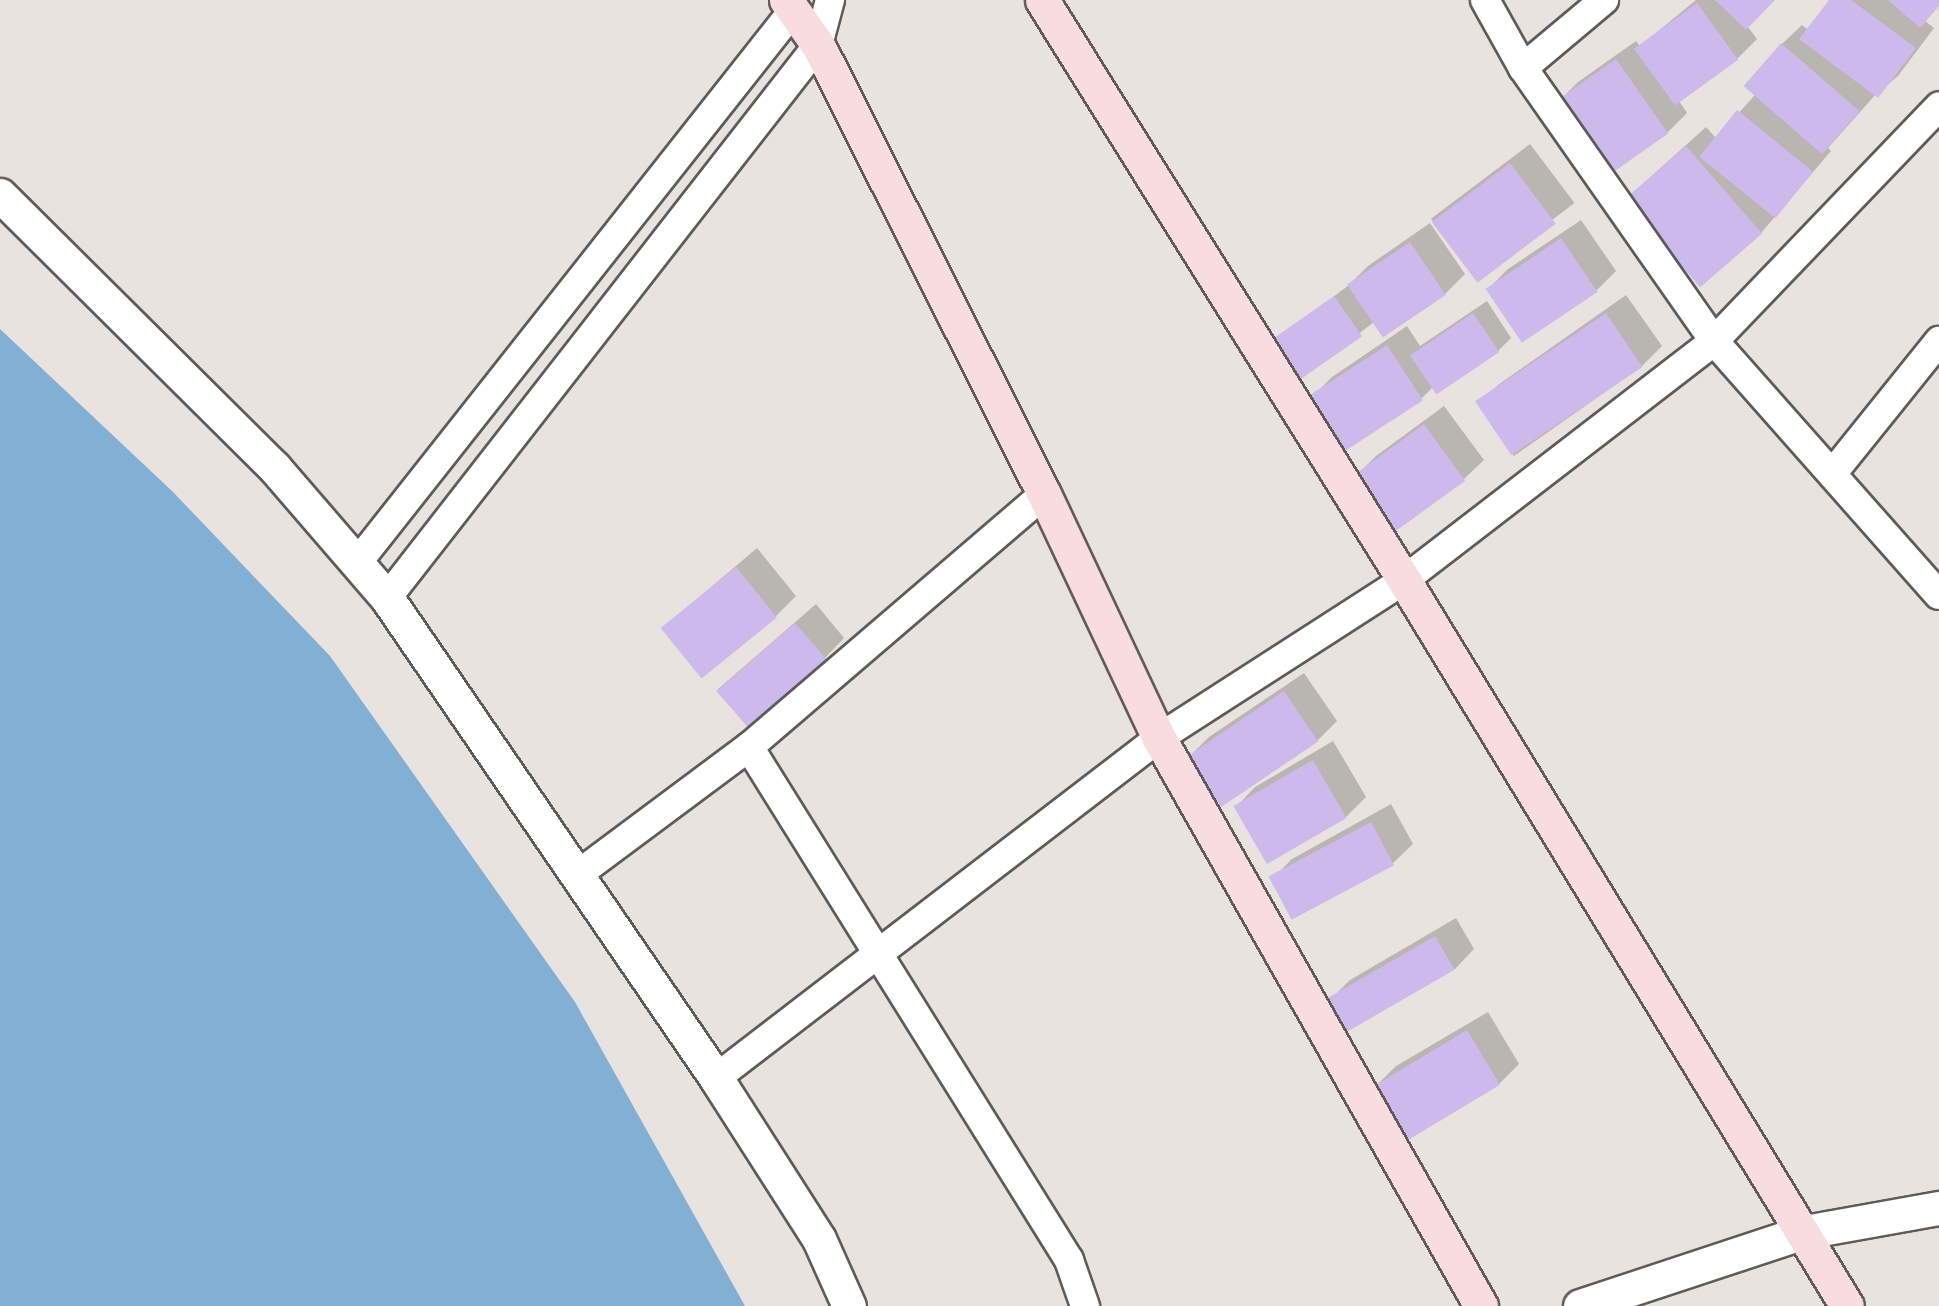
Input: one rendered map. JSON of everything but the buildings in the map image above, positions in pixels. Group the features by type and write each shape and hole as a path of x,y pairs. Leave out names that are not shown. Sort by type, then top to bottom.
{"main road":[{"path":"1042,0 1404,580 1804,1232 1847,1306"},
{"path":"789,6 818,45 1044,494 1159,738 1481,1306"}],"street":[{"path":"387,598 818,45 830,0"},
{"path":"1485,0 1523,68 1714,341 1939,595"},
{"path":"1523,68 1604,0"},
{"path":"357,563 789,6"},
{"path":"716,1078 880,955 1159,738 1404,580 1714,341 1939,106"},
{"path":"0,195 274,467 387,598 716,1078 819,1239 849,1306"},
{"path":"1832,474 1939,341"},
{"path":"577,875 749,747 1044,494"},
{"path":"749,747 1069,1260 1084,1306"},
{"path":"1580,1306 1804,1232 1939,1208"}],"water":[{"path":"0,329 172,491 330,656 575,1002 745,1306 0,1306"}]}
